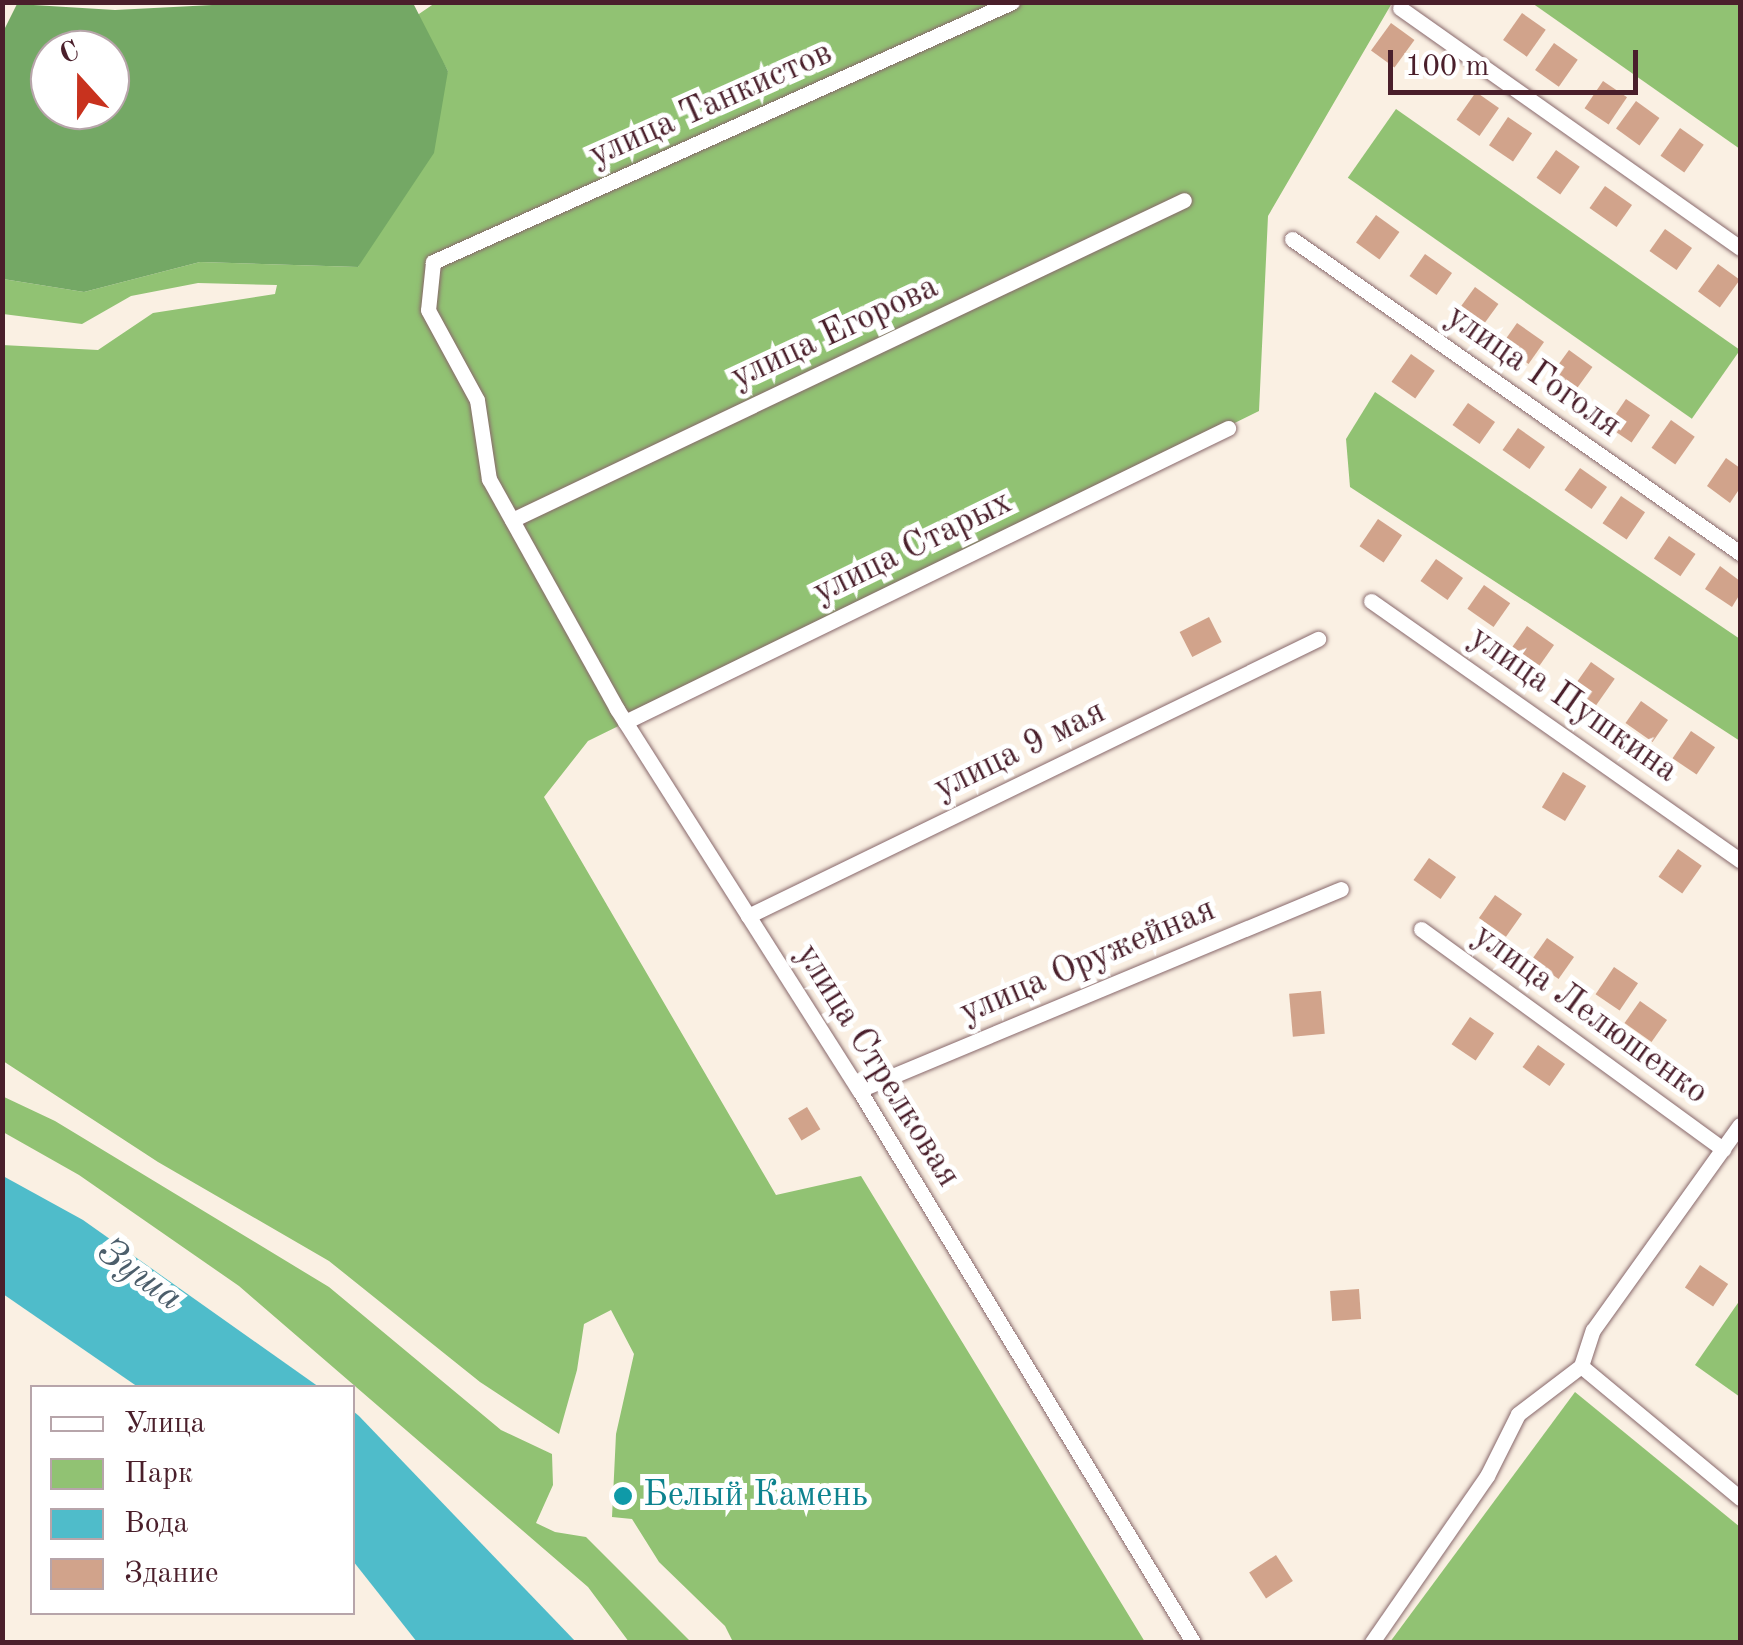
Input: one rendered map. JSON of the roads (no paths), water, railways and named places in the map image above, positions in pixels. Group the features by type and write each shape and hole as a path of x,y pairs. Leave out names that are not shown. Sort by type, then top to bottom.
{"street":[{"name":"улица Танкистов","path":"434,262 1012,2"},
{"path":"1400,8 1740,248"},
{"name":"улица Егорова","path":"512,520 1184,200"},
{"name":"улица Гоголя","path":"1292,239 1740,553"},
{"name":"улица Стрелковая","path":"434,262 428,310 477,400 489,479 624,722 859,1090 1193,1642"},
{"name":"улица Старых","path":"624,722 1228,428"},
{"name":"улица Пушкина","path":"1371,600 1740,860"},
{"name":"улица 9 мая","path":"748,916 1318,639"},
{"name":"улица Оружейная","path":"859,1090 1341,888"},
{"name":"улица Лелюшенко","path":"1421,929 1724,1150"},
{"path":"1372,1642 1487,1476 1518,1414 1581,1366 1593,1330 1740,1125"},
{"path":"1581,1366 1740,1498"}],"water":[{"name":"Зуша","path":"3,1176 83,1220 316,1385 135,1385 3,1294"},
{"path":"355,1413 576,1642 417,1642 355,1564"}],"place":[{"name":"Белый Камень","path":"623,1496"}]}
